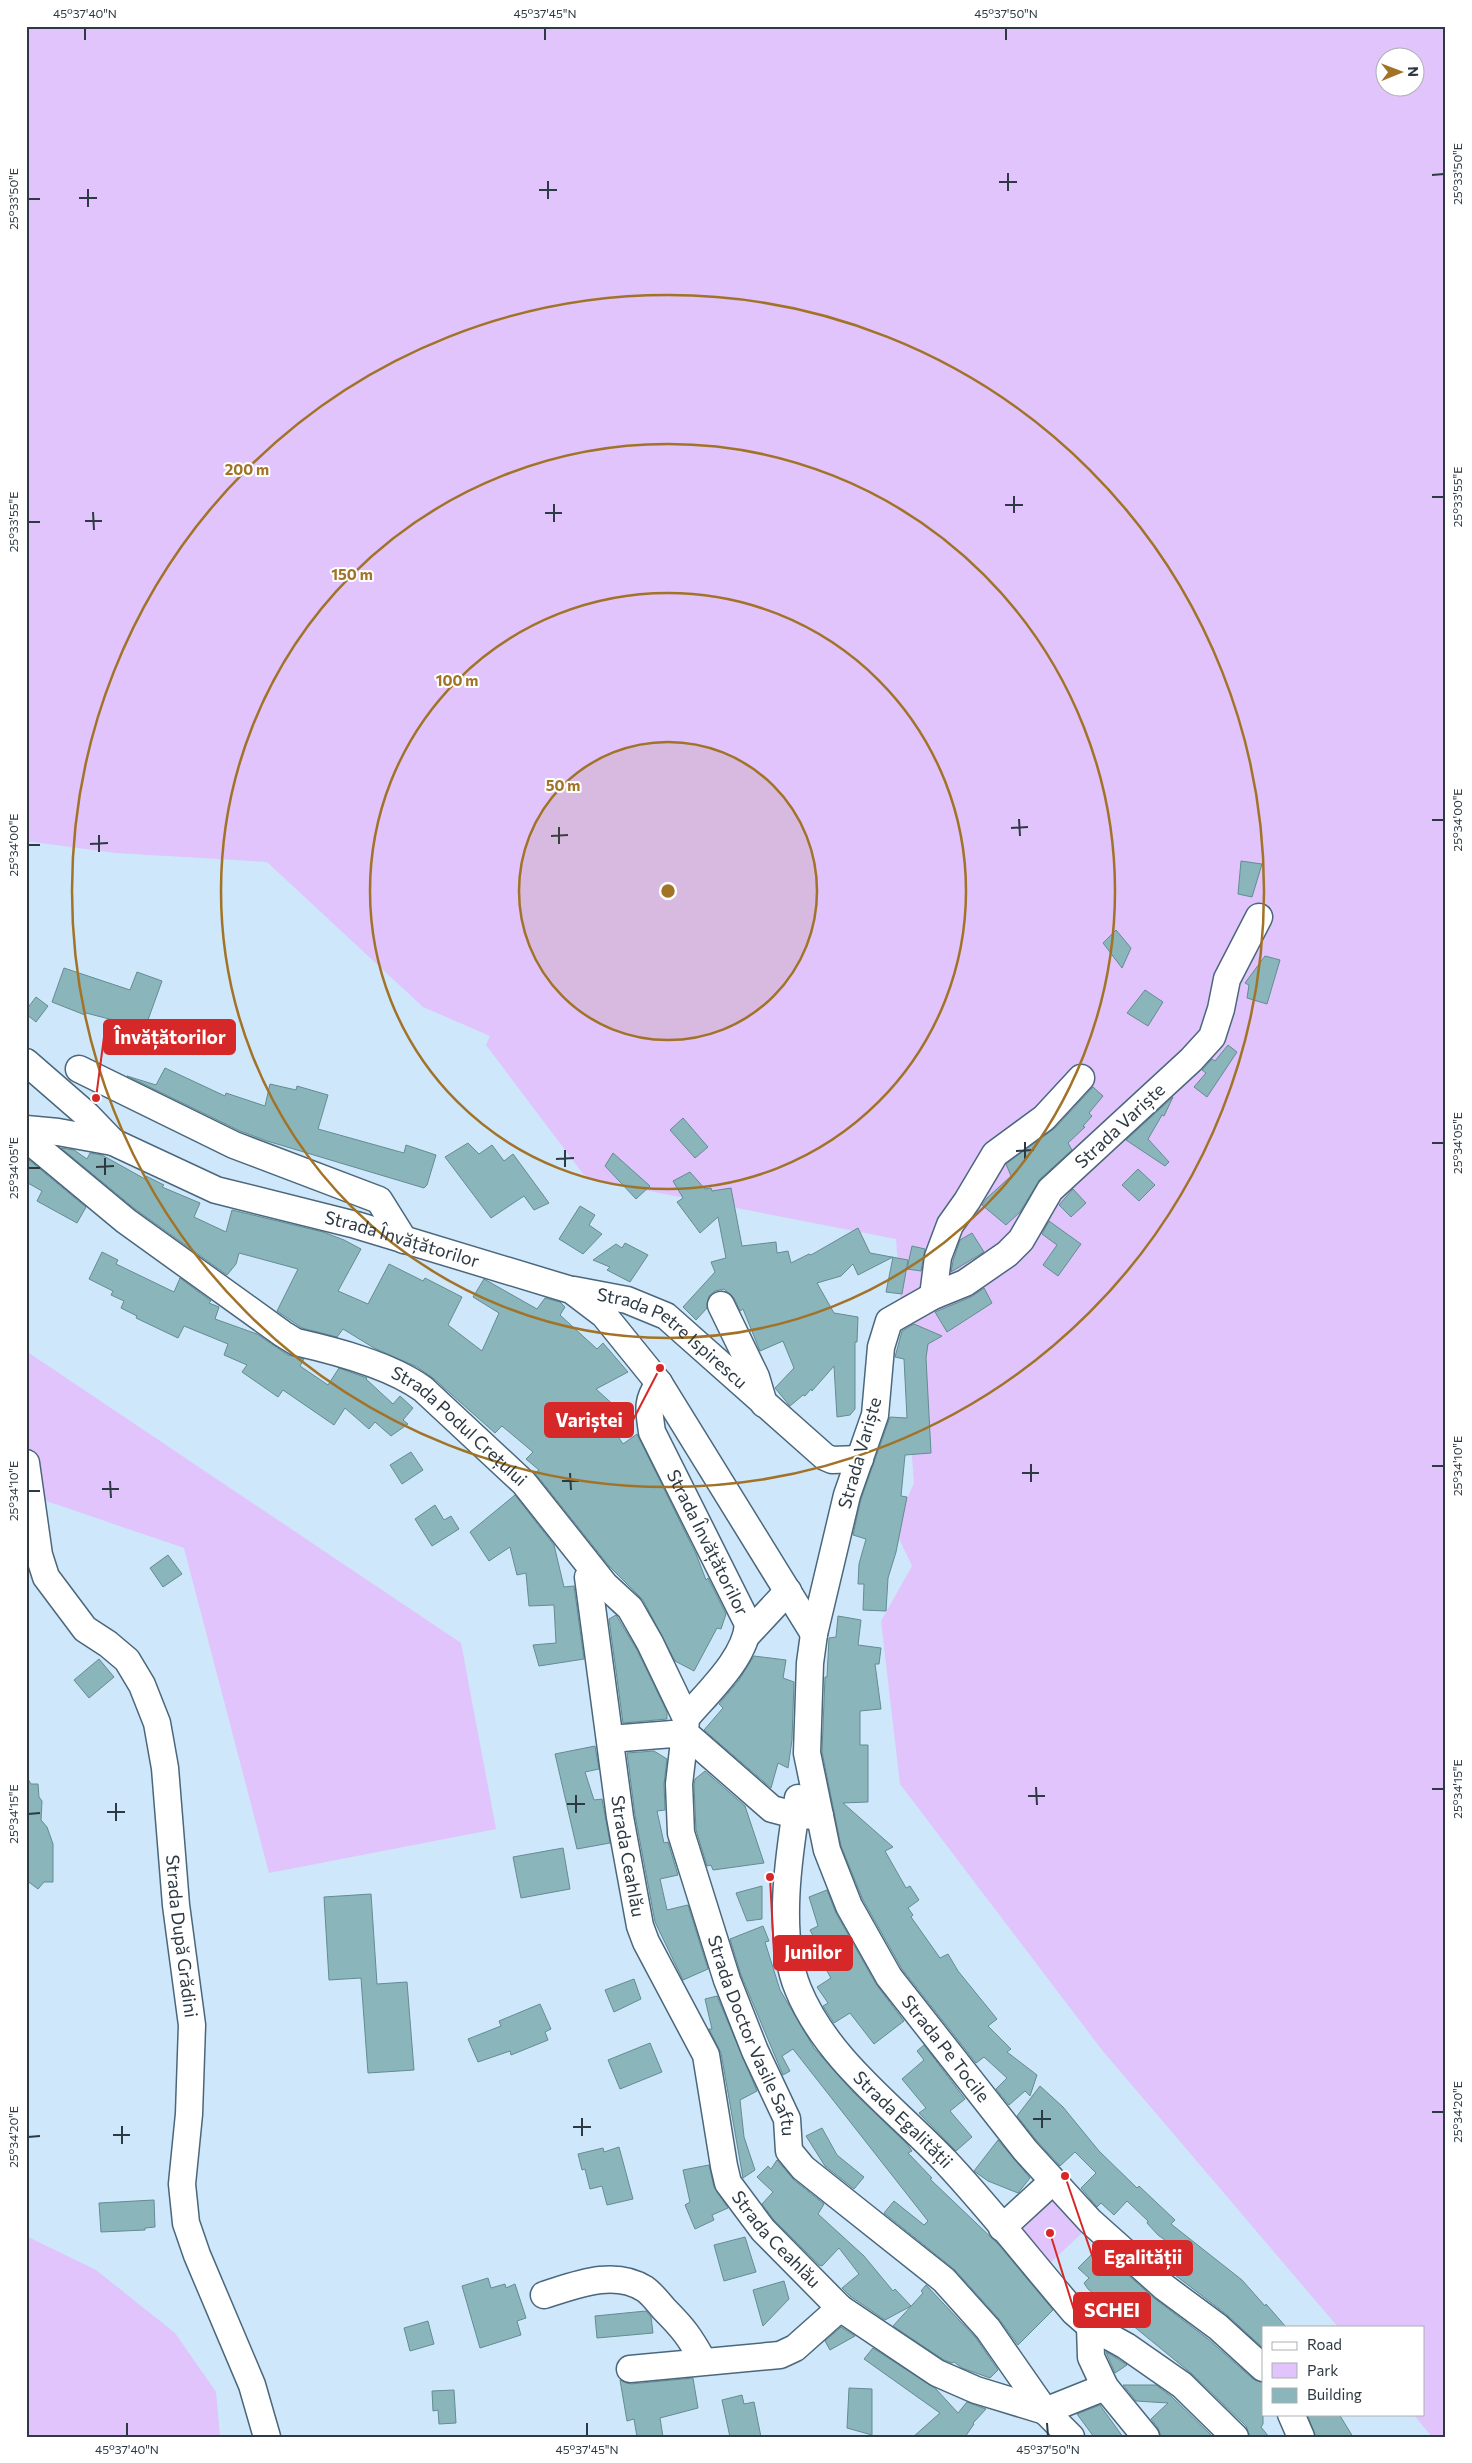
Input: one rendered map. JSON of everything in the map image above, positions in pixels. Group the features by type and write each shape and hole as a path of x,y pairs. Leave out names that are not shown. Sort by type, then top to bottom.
{"street":[{"name":"Strada Variște","path":"814,1634 847,1495 878,1402 884,1333 889,1322 933,1296 965,1283 1007,1254 1021,1240 1050,1190 1191,1060 1212,1037 1221,1009 1227,979 1260,917"},
{"name":"Strada Învățătorilor","path":"26,1062 88,1115 113,1142"},
{"path":"79,1069 234,1145 379,1200 404,1240"},
{"path":"933,1296 938,1257 950,1225 967,1201 994,1154 1044,1118 1081,1078"},
{"name":"Strada Învățătorilor","path":"26,1129 58,1132 113,1142 216,1190 404,1240 571,1290 604,1315 660,1383 814,1634"},
{"name":"Strada Podul Crețului","path":"26,1138 126,1221 296,1342 390,1370 423,1389 524,1483 605,1585 630,1608 650,1643 686,1726 772,1808 807,1816"},
{"name":"Strada Petre Ispirescu","path":"571,1290 626,1300 666,1316 764,1405 826,1457 832,1460 860,1459"},
{"name":"Strada Petre Ispirescu","path":"721,1305 756,1377 764,1405"},
{"name":"Strada Învățătorilor","path":"660,1383 650,1395 649,1407 652,1432 748,1624 747,1635 733,1662 686,1726"},
{"name":"Strada După Grădini","path":"26,1463 39,1555 46,1577 85,1629 128,1660 142,1685 157,1723 165,1768 176,1905 192,2025 189,2114 182,2184 186,2223 197,2255 252,2385 267,2437"},
{"name":"Strada Ceahlău","path":"588,1577 627,1864 640,1926 646,1942 706,2055 719,2144 728,2183 743,2206 763,2230 840,2308 937,2373 976,2390 1045,2411"},
{"path":"747,1635 788,1591"},
{"name":"Strada Pe Tocile","path":"814,1634 810,1663 807,1816 827,1850 849,1906 889,1977 1019,2143 1090,2222 1164,2287 1218,2327 1262,2367"},
{"path":"610,1739 686,1726"},
{"name":"Strada Doctor Vasile Saftu","path":"686,1726 679,1784 681,1833 727,1980 755,2051 787,2119 789,2151 803,2168 944,2280 988,2329 1045,2411 1071,2437"},
{"name":"Strada Egalității","path":"807,1816 789,1848 788,1954 797,1988 816,2025 840,2056 947,2163 1074,2312 1090,2326"},
{"path":"1002,2228 1053,2181"},
{"path":"544,2295 582,2283 607,2279 628,2281 646,2290 687,2332 703,2361"},
{"path":"630,2369 780,2355 795,2348 840,2308"},
{"path":"1090,2326 1091,2357 1105,2387 1143,2435"},
{"path":"1090,2326 1126,2346 1182,2385 1235,2437"},
{"path":"1045,2411 1105,2387"},
{"path":"1292,2416 1301,2437"}],"green space":[{"path":"26,26 1446,26 1446,2437 1432,2437 1415,2416 1424,2416 1424,2326 1337,2326 1102,2050 900,1784 881,1621 912,1566 894,1528 914,1483 896,1239 587,1179 486,1045 490,1036 423,1007 267,862 116,853 26,841"},
{"path":"26,1351 461,1643 496,1829 269,1873 184,1548 26,1494"},
{"path":"1052,2201 1082,2233 1048,2265 1018,2233"},
{"path":"26,2236 96,2270 175,2333 216,2392 220,2437 26,2437"}],"building":[{"path":"1241,861 1262,864 1252,897 1238,894"},
{"path":"1116,930 1131,948 1122,968 1103,943"},
{"path":"1265,956 1280,960 1267,1004 1247,998 1249,985 1245,983"},
{"path":"64,968 130,990 137,972 162,981 144,1031 113,1020 86,1013 85,1015 52,1002"},
{"path":"1145,990 1163,1002 1148,1026 1127,1013"},
{"path":"36,997 48,1006 36,1022 26,1014 26,1010"},
{"path":"1228,1045 1237,1052 1207,1097 1194,1087 1206,1073 1202,1070 1212,1059 1215,1061"},
{"path":"165,1068 225,1096 226,1093 265,1106 270,1084 296,1090 297,1086 328,1095 318,1129 404,1153 406,1145 436,1155 427,1185 424,1188 267,1141 240,1131 127,1076 156,1085"},
{"path":"1093,1087 1103,1096 1089,1113 1092,1116 1083,1126 1085,1127 1068,1143 1072,1150 1040,1179 1020,1212 1006,1225 982,1205 1011,1176 1006,1164 1055,1128"},
{"path":"1173,1097 1164,1116 1162,1115 1148,1139 1169,1162 1165,1166 1126,1140"},
{"path":"683,1118 708,1147 695,1158 670,1130"},
{"path":"468,1143 479,1154 492,1145 504,1161 513,1154 549,1203 534,1210 524,1196 491,1218 445,1157"},
{"path":"61,1148 74,1150 87,1159 90,1153 102,1155 145,1179 146,1176 164,1185 162,1187 200,1203 194,1217 226,1232 232,1210 323,1232 344,1240 361,1249 338,1291 368,1304 389,1264 423,1281 425,1278 462,1297 448,1325 482,1351 499,1313 473,1297 484,1279 537,1309 545,1298 560,1302 565,1307 560,1315 597,1349 603,1343 628,1372 596,1389 618,1409 607,1420 623,1444 637,1434 696,1554 706,1580 708,1578 726,1614 721,1629 717,1628 694,1671 675,1661 643,1600 609,1566 535,1473 539,1470 526,1459 533,1452 502,1426 495,1433 433,1378 417,1367 374,1348 343,1329 337,1337 302,1328 277,1311 298,1269 239,1253 236,1264 227,1275 135,1209"},
{"path":"613,1153 650,1186 636,1199 605,1166"},
{"path":"29,1160 86,1207 77,1223 37,1201 42,1191 26,1182 26,1163"},
{"path":"1138,1169 1155,1185 1139,1201 1122,1185"},
{"path":"690,1172 705,1189 711,1188 712,1191 731,1188 742,1246 776,1242 777,1253 788,1251 791,1263 809,1254 811,1255 858,1228 870,1253 893,1257 858,1275 853,1264 841,1276 817,1283 834,1313 858,1317 857,1342 855,1342 855,1409 850,1415 837,1417 834,1366 812,1391 811,1389 805,1396 803,1395 789,1405 775,1388 794,1368 783,1341 760,1351 743,1309 740,1311 734,1298 724,1289 715,1291 709,1296 707,1308 696,1320 683,1307 715,1272 711,1262 726,1258 718,1217 700,1233 677,1202 683,1198 673,1181"},
{"path":"1073,1189 1086,1203 1071,1217 1059,1205"},
{"path":"580,1206 595,1215 589,1225 602,1234 583,1254 559,1239"},
{"path":"1049,1221 1081,1244 1058,1276 1043,1265 1057,1245 1042,1234"},
{"path":"972,1233 984,1252 951,1272 960,1240"},
{"path":"625,1243 648,1255 630,1282 607,1270 610,1267 593,1260 616,1244 622,1248"},
{"path":"912,1246 925,1249 921,1271 907,1269"},
{"path":"102,1252 118,1260 116,1264 174,1292 180,1278 211,1301 209,1303 219,1307 215,1319 257,1334 288,1355 304,1359 300,1366 328,1385 339,1368 367,1378 393,1404 400,1396 413,1408 403,1420 408,1424 391,1436 375,1422 369,1429 345,1408 334,1425 283,1390 278,1397 242,1372 247,1365 224,1355 228,1344 184,1326 178,1338 136,1318 137,1316 121,1308 124,1301 111,1295 113,1291 89,1279"},
{"path":"893,1257 908,1260 902,1294 886,1292"},
{"path":"984,1288 992,1303 947,1332 935,1312 971,1297"},
{"path":"914,1324 942,1336 928,1344 926,1358 931,1453 905,1455 901,1496 907,1497 896,1552 888,1578 886,1611 863,1610 864,1584 858,1584 859,1564 866,1539 853,1535 861,1499 890,1417 907,1418 904,1359 895,1357 902,1331"},
{"path":"411,1452 423,1470 402,1484 390,1465"},
{"path":"515,1495 554,1545 564,1587 574,1586 584,1659 539,1666 533,1645 556,1643 554,1605 529,1606 526,1573 517,1575 510,1547 489,1561 470,1532"},
{"path":"435,1505 444,1520 451,1516 459,1529 432,1546 415,1519"},
{"path":"168,1555 182,1574 163,1587 150,1568"},
{"path":"616,1615 637,1650 667,1712 667,1719 623,1723 609,1619"},
{"path":"838,1616 861,1620 858,1645 881,1648 879,1664 875,1664 881,1709 860,1711 860,1745 868,1745 868,1802 843,1803 893,1847 885,1851 906,1888 910,1886 919,1900 908,1908 913,1915 911,1917 940,1958 948,1954 958,1971 997,2019 988,2026 1011,2049 1007,2052 1037,2075 1030,2096 1025,2091 1009,2105 996,2089 1007,2078 984,2057 976,2063 902,1969 863,1900 841,1846 822,1752 825,1677 827,1677 829,1638 836,1637"},
{"path":"754,1656 786,1660 783,1678 794,1682 792,1740 788,1768 778,1763 771,1788 704,1730 723,1708 719,1704 739,1680"},
{"path":"99,1659 114,1677 89,1698 74,1680"},
{"path":"595,1746 599,1769 585,1772 594,1800 602,1799 610,1843 577,1849 555,1754"},
{"path":"654,1751 667,1759 664,1784 665,1810 657,1811 664,1843 668,1842 678,1875 660,1879 667,1910 688,1905 708,1969 683,1980 655,1922 635,1815 627,1753"},
{"path":"705,1771 745,1806 764,1863 713,1870 711,1865 707,1866 696,1830 694,1785 695,1779"},
{"path":"26,1776 31,1784 38,1784 39,1797 42,1801 41,1820 47,1827 53,1844 53,1882 44,1882 38,1889 26,1880"},
{"path":"563,1848 570,1889 521,1898 513,1857"},
{"path":"762,1886 762,1919 747,1921 736,1893"},
{"path":"827,1890 836,1913 876,1984 904,2021 874,2044 850,2013 834,2023 823,2006 828,2003 817,1987 831,1978 820,1959 824,1957 810,1930 818,1926 809,1897"},
{"path":"371,1894 377,1984 407,1982 414,2070 368,2073 361,1978 329,1980 324,1897"},
{"path":"763,1926 769,1941 765,1942 780,1990 814,2048 853,2092 907,2144 912,2151 908,2153 932,2178 930,2179 999,2245 1053,2310 1018,2345 999,2319 955,2270 884,2213 894,2201 924,2225 928,2221 793,2049 782,2056 790,2071 783,2075 741,1975 730,1939"},
{"path":"634,1979 641,1999 614,2012 605,1990"},
{"path":"717,1996 757,2091 740,2100 744,2137 755,2170 743,2178 721,2053 709,2029 712,2029 705,1999"},
{"path":"540,2004 551,2029 545,2032 548,2040 511,2055 510,2051 478,2062 468,2039 501,2026 499,2021"},
{"path":"650,2043 662,2072 620,2089 608,2060"},
{"path":"924,2045 965,2099 950,2111 972,2137 956,2151 919,2113 926,2108 902,2079 924,2060 917,2051"},
{"path":"1040,2086 1063,2107 1099,2151 1137,2188 1139,2186 1175,2220 1171,2224 1242,2280 1285,2326 1262,2326 1262,2347 1227,2315 1158,2262 1173,2246 1158,2235 1147,2223 1148,2221 1127,2201 1114,2215 1101,2203 1097,2207 1081,2188 1096,2173 1075,2152 1060,2166 1017,2116"},
{"path":"822,2128 837,2155 864,2177 854,2189 825,2166 806,2136"},
{"path":"998,2140 1030,2178 1018,2193 988,2181 974,2171"},
{"path":"619,2147 633,2199 607,2205 602,2186 590,2189 585,2169 582,2170 578,2154 603,2148 604,2152"},
{"path":"777,2160 794,2180 824,2204 818,2214 864,2256 893,2291 895,2289 911,2306 885,2320 850,2296 842,2288 859,2274 839,2248 822,2266 819,2265 774,2220 762,2204 773,2192 757,2177 768,2166 771,2169"},
{"path":"709,2165 714,2187 728,2208 712,2215 714,2220 695,2229 685,2205 690,2202 683,2170"},
{"path":"154,2200 155,2227 145,2228 145,2230 101,2232 99,2203"},
{"path":"745,2237 756,2272 724,2281 714,2245"},
{"path":"1098,2248 1154,2298 1208,2339 1253,2379 1262,2383 1263,2424 1261,2427 1269,2437 1250,2437 1246,2426 1192,2374 1088,2289 1084,2283 1089,2278 1078,2268"},
{"path":"488,2278 491,2288 505,2284 506,2288 515,2284 526,2318 517,2321 521,2335 480,2348 462,2286"},
{"path":"784,2281 789,2299 763,2326 753,2290"},
{"path":"926,2285 976,2338 998,2370 990,2378 962,2368 954,2362 944,2360 893,2326 923,2293 921,2291"},
{"path":"646,2311 651,2317 653,2333 597,2338 595,2316"},
{"path":"428,2321 434,2344 410,2351 404,2328"},
{"path":"841,2327 855,2336 830,2350 825,2341"},
{"path":"873,2348 936,2389 958,2413 967,2402 986,2409 973,2423 965,2437 913,2437 940,2413 864,2359"},
{"path":"1106,2352 1118,2359 1127,2365 1115,2373"},
{"path":"693,2378 698,2408 660,2418 663,2437 637,2437 634,2419 627,2421 620,2380 631,2384"},
{"path":"1123,2385 1156,2385 1172,2397 1213,2437 1161,2437 1158,2428 1151,2419 1168,2403 1136,2401"},
{"path":"849,2388 872,2389 872,2435 847,2428"},
{"path":"454,2390 456,2423 439,2424 438,2410 433,2411 432,2391"},
{"path":"742,2395 744,2404 754,2402 761,2437 730,2437 722,2400"},
{"path":"1100,2405 1123,2437 1094,2437 1077,2414"},
{"path":"1308,2416 1340,2416 1353,2437 1316,2437"}],"place":[{"name":"Învățătorilor","path":"96,1098"},
{"name":"Variștei","path":"660,1368"},
{"name":"Junilor","path":"770,1877"},
{"name":"Egalității","path":"1065,2176"},
{"name":"SCHEI","path":"1050,2233"}]}
